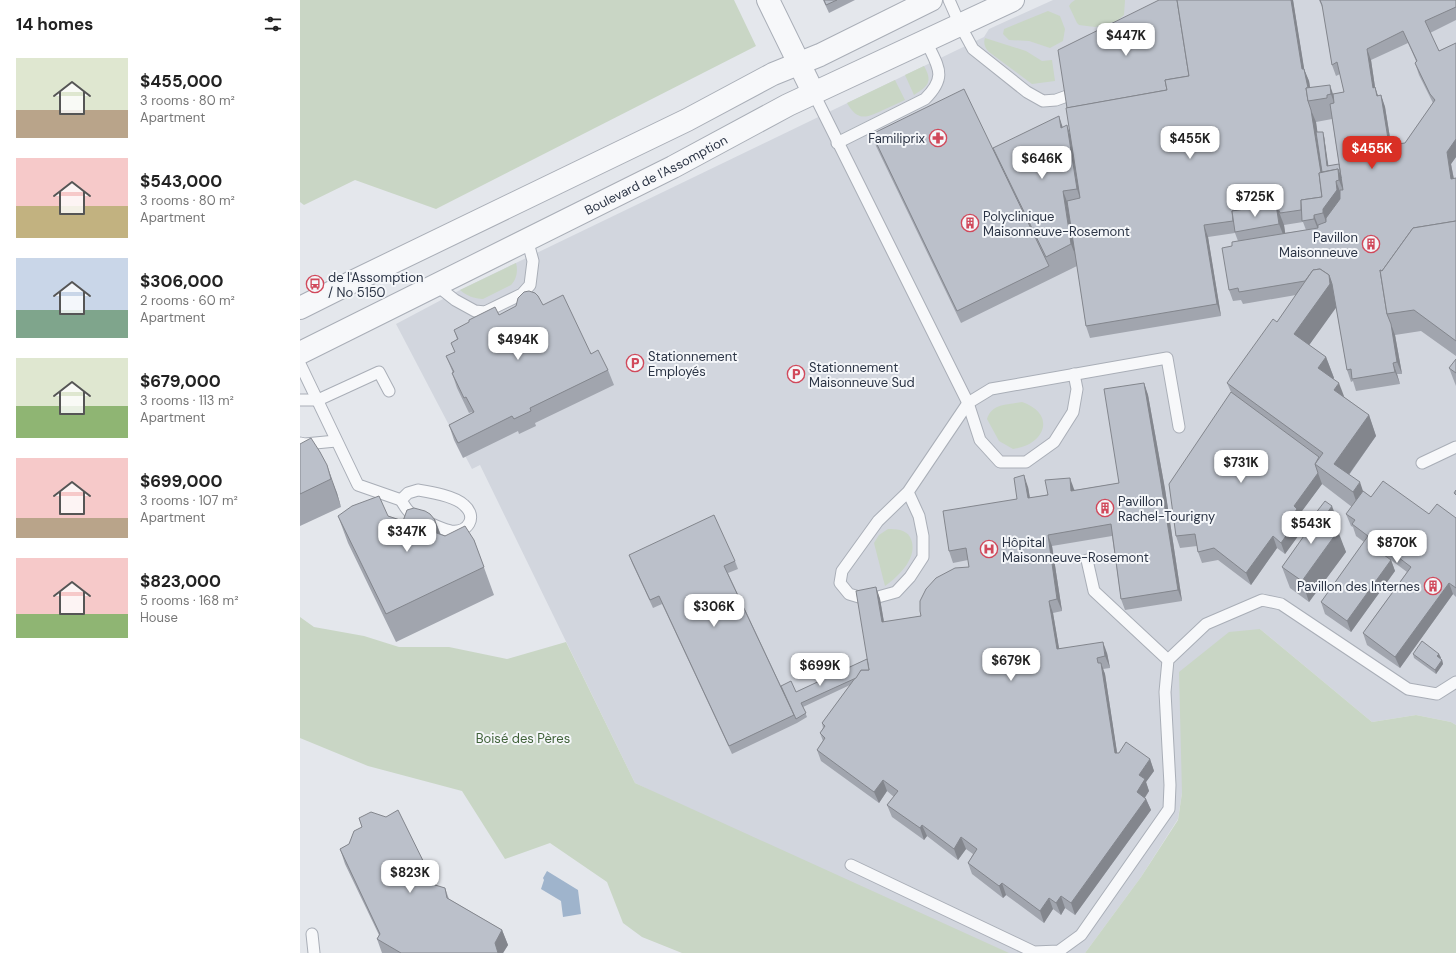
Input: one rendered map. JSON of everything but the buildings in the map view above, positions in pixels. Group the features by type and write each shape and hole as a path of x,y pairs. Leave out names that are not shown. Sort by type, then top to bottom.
{"street":[{"path":"768,0 814,94"},
{"path":"300,308 361,277 687,120 773,74 820,55 931,0"},
{"name":"Boulevard de l'Assomption","path":"300,353 673,167 788,105 1013,0"}],"lane":[{"path":"949,0 960,25 974,49 1027,92 1043,101 1056,100 1067,96"},
{"path":"837,143 925,99 932,92 938,82 940,74 926,41"},
{"path":"814,94 837,143 968,403 980,440 1000,462 1026,462 1054,442 1073,412 1077,389 1074,374"},
{"path":"436,285 455,300 475,311 485,312 522,294 530,285 533,261 527,239"},
{"path":"908,492 919,516 923,536 923,557 910,577 896,592 878,597 859,597 848,594 840,582 842,571 878,521 908,492 968,403 991,388 1167,358 1179,427"},
{"path":"300,364 358,485 401,500 406,509 415,518 450,531 459,531 467,527 471,521 471,512 464,504 440,492 418,490 408,493 401,500"},
{"path":"300,400 318,400 379,372 389,390"},
{"path":"300,443 305,444 336,441"},
{"path":"1422,463 1456,447"},
{"path":"1087,560 1094,591 1168,660"},
{"path":"851,865 1034,952 1059,951 1081,935 1169,809 1170,786 1165,692 1168,660 1206,624 1262,600 1280,604 1408,689 1437,694 1456,682"},
{"path":"312,934 314,953"}],"shaded area":[{"name":"Hôpital Maisonneuve-Rosemont","path":"1053,0 1456,0 1456,725 1451,722 1416,715 1372,722 1260,629 1182,793 1178,819 1141,877 1085,953 1007,953 781,854 635,783 480,465 472,469 396,324 460,290 984,37 989,29"}],"green space":[{"path":"300,0 734,0 756,46 436,209 355,180 304,205 300,202"},
{"path":"1075,0 1125,0 1124,15 1117,21 1095,27 1079,25 1069,6"},
{"path":"1048,11 1060,16 1065,29 1063,41 1050,48 1029,41 1009,40 1003,34 1004,29"},
{"path":"985,38 1026,51 1042,61 1052,60 1055,81 1032,84 989,52 986,49 984,42"},
{"path":"924,66 927,71 928,83 923,89 914,95 905,75"},
{"path":"895,80 905,100 870,116 861,116 854,113 847,103"},
{"path":"516,263 517,269 515,280 511,285 483,299 470,296 460,290"},
{"path":"1022,402 1033,407 1040,414 1043,421 1043,428 1039,436 1033,442 1013,449 999,441 987,419 992,410 996,407"},
{"path":"888,529 906,532 910,537 912,551 910,558 902,571 885,586 874,543 879,535"},
{"name":"Boisé des Pères","path":"300,617 314,627 364,636 399,647 449,647 507,659 566,642 635,783 1009,953 682,953 642,937 623,923 607,882 550,843 505,859 462,791 368,766 300,738"},
{"path":"1260,629 1372,722 1416,715 1451,722 1456,725 1456,953 1085,953 1141,877 1178,820 1182,793 1179,672 1229,632"}],"water":[{"path":"547,871 578,890 581,914 563,917 561,901 541,889 544,880 543,878"}],"place":[{"name":"Familiprix","path":"938,138"},
{"name":"Polyclinique Maisonneuve-Rosemont","path":"970,223"},
{"name":"Pavillon Maisonneuve","path":"1371,244"},
{"name":"de l'Assomption / No 5150","path":"315,284"},
{"name":"Stationnement Employés","path":"635,363"},
{"name":"Stationnement Maisonneuve Sud","path":"796,374"},
{"name":"Pavillon Rachel-Tourigny","path":"1105,508"},
{"name":"Hôpital Maisonneuve-Rosemont","path":"989,549"},
{"name":"Pavillon des Internes","path":"1433,586"}]}
